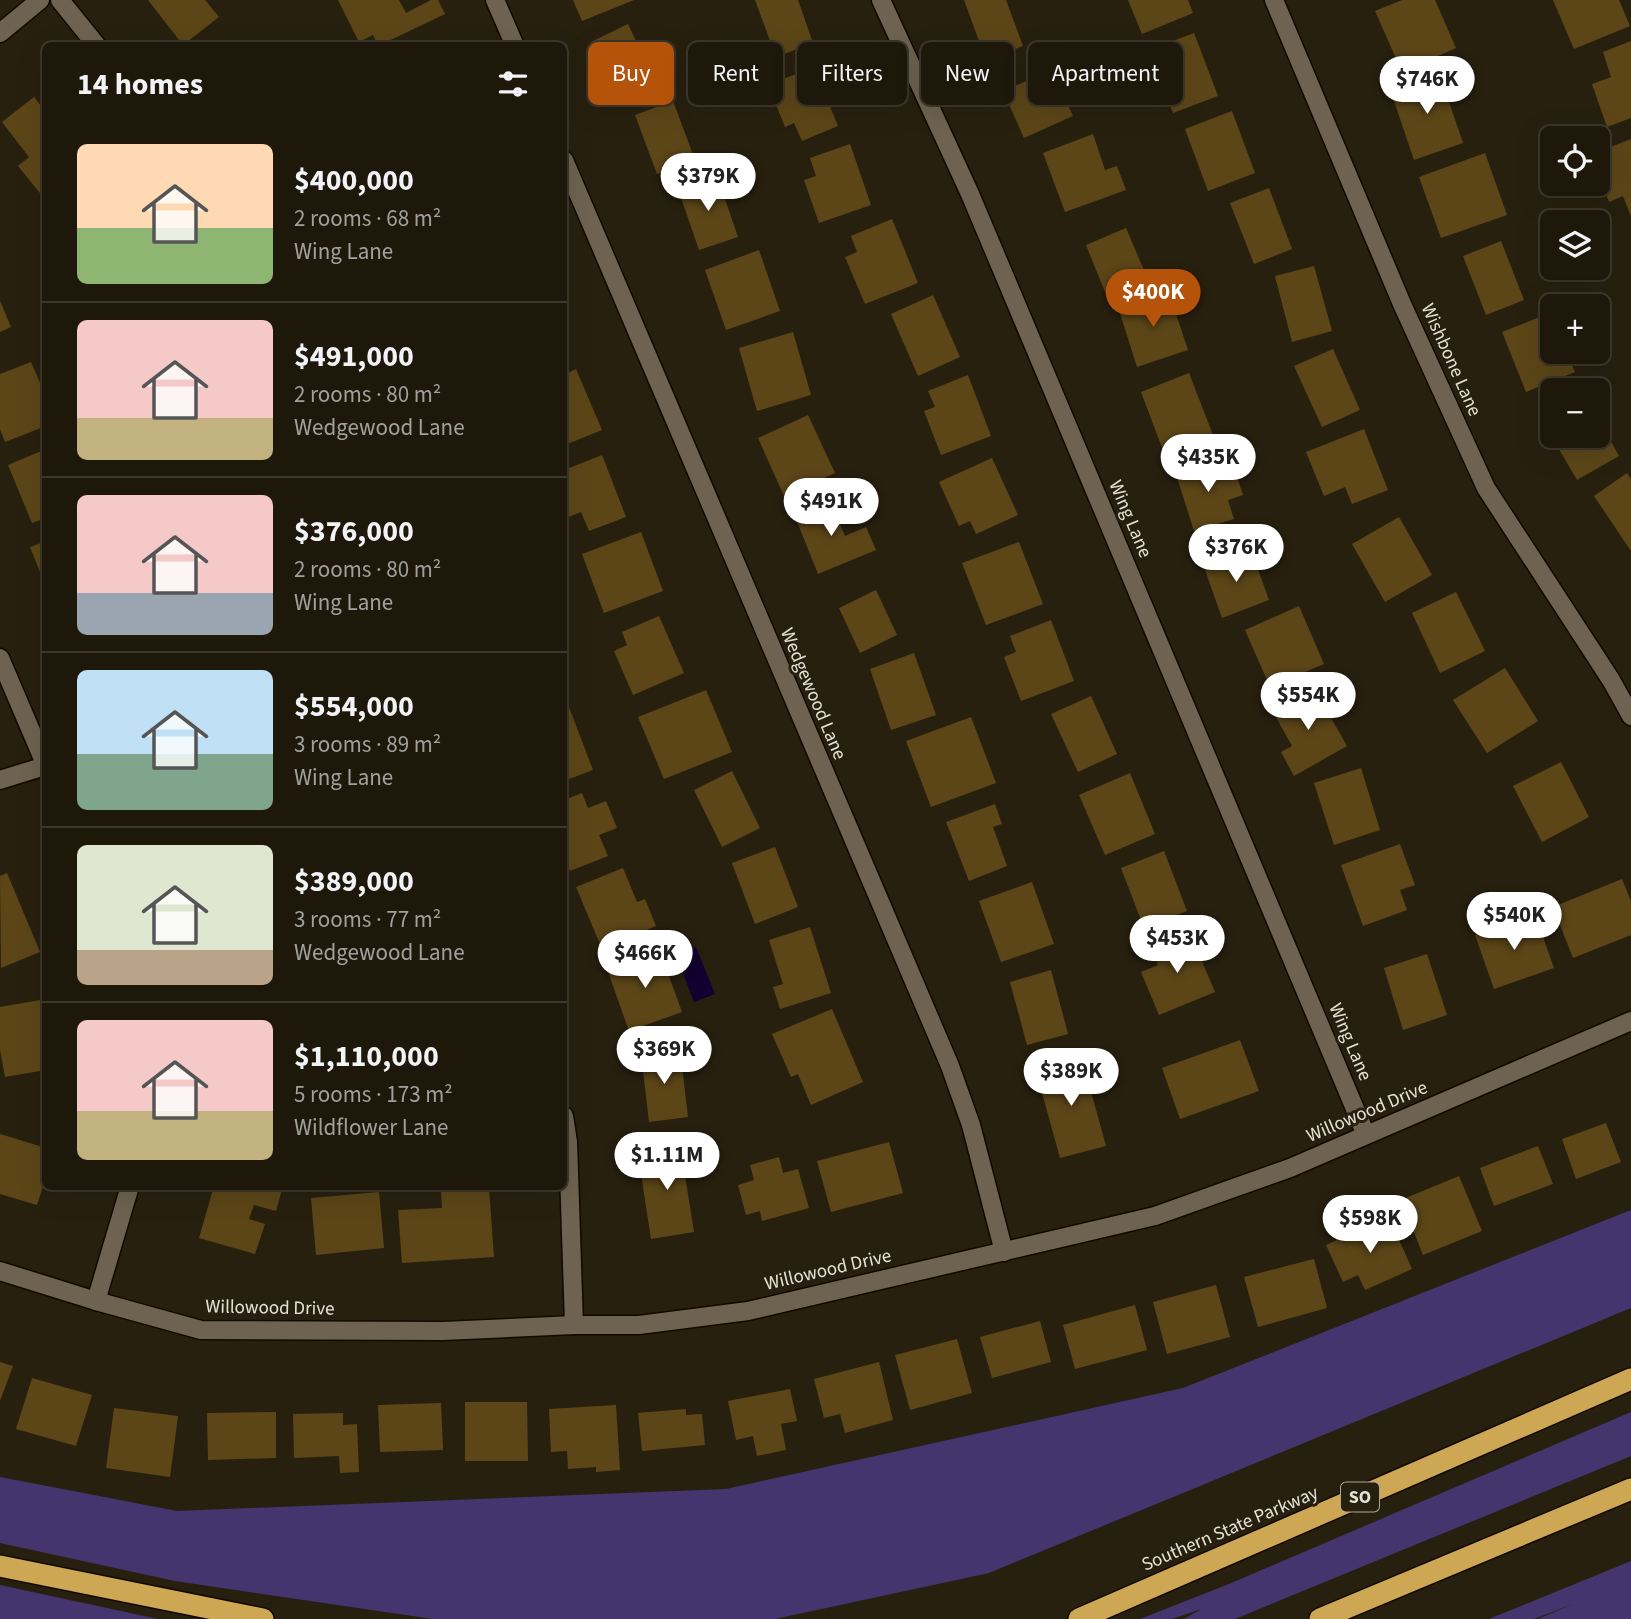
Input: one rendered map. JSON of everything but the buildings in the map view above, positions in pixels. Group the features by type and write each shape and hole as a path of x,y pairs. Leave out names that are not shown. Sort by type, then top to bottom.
{"highway":[{"name":"Southern State Parkway","path":"1062,1619 1084,1617 1631,1379"},
{"path":"1320,1619 1631,1489"},
{"path":"0,1566 263,1619"}],"street":[{"path":"0,33 40,0"},
{"path":"60,0 94,42"},
{"path":"495,0 513,42"},
{"name":"Wing Lane","path":"881,0 970,194 1366,1135"},
{"name":"Wishbone Lane","path":"1274,0 1402,304 1486,488 1611,680 1631,716"},
{"name":"Wedgewood Lane","path":"567,167 950,1066 971,1125 1004,1252"},
{"path":"0,658 42,757"},
{"path":"0,780 42,767"},
{"name":"Willowood Drive","path":"0,1271 201,1330 443,1331 639,1325 748,1311 1155,1216 1290,1168 1631,1021"},
{"path":"567,1136 574,1325"},
{"path":"96,1301 129,1190"}],"shaded area":[{"path":"696,947 715,994 694,1002 676,955"},
{"path":"1631,1210 1631,1308 989,1573 775,1619 433,1619 175,1581 0,1543 0,1477 177,1511 726,1489 1183,1388"},
{"path":"1631,1412 1631,1456 1235,1619 1184,1619 1201,1609 1172,1619 1140,1619 1229,1584"},
{"path":"1631,1561 1631,1619 1538,1619 1573,1604 1534,1619 1489,1619"},
{"path":"0,1585 158,1619 0,1619"}]}
